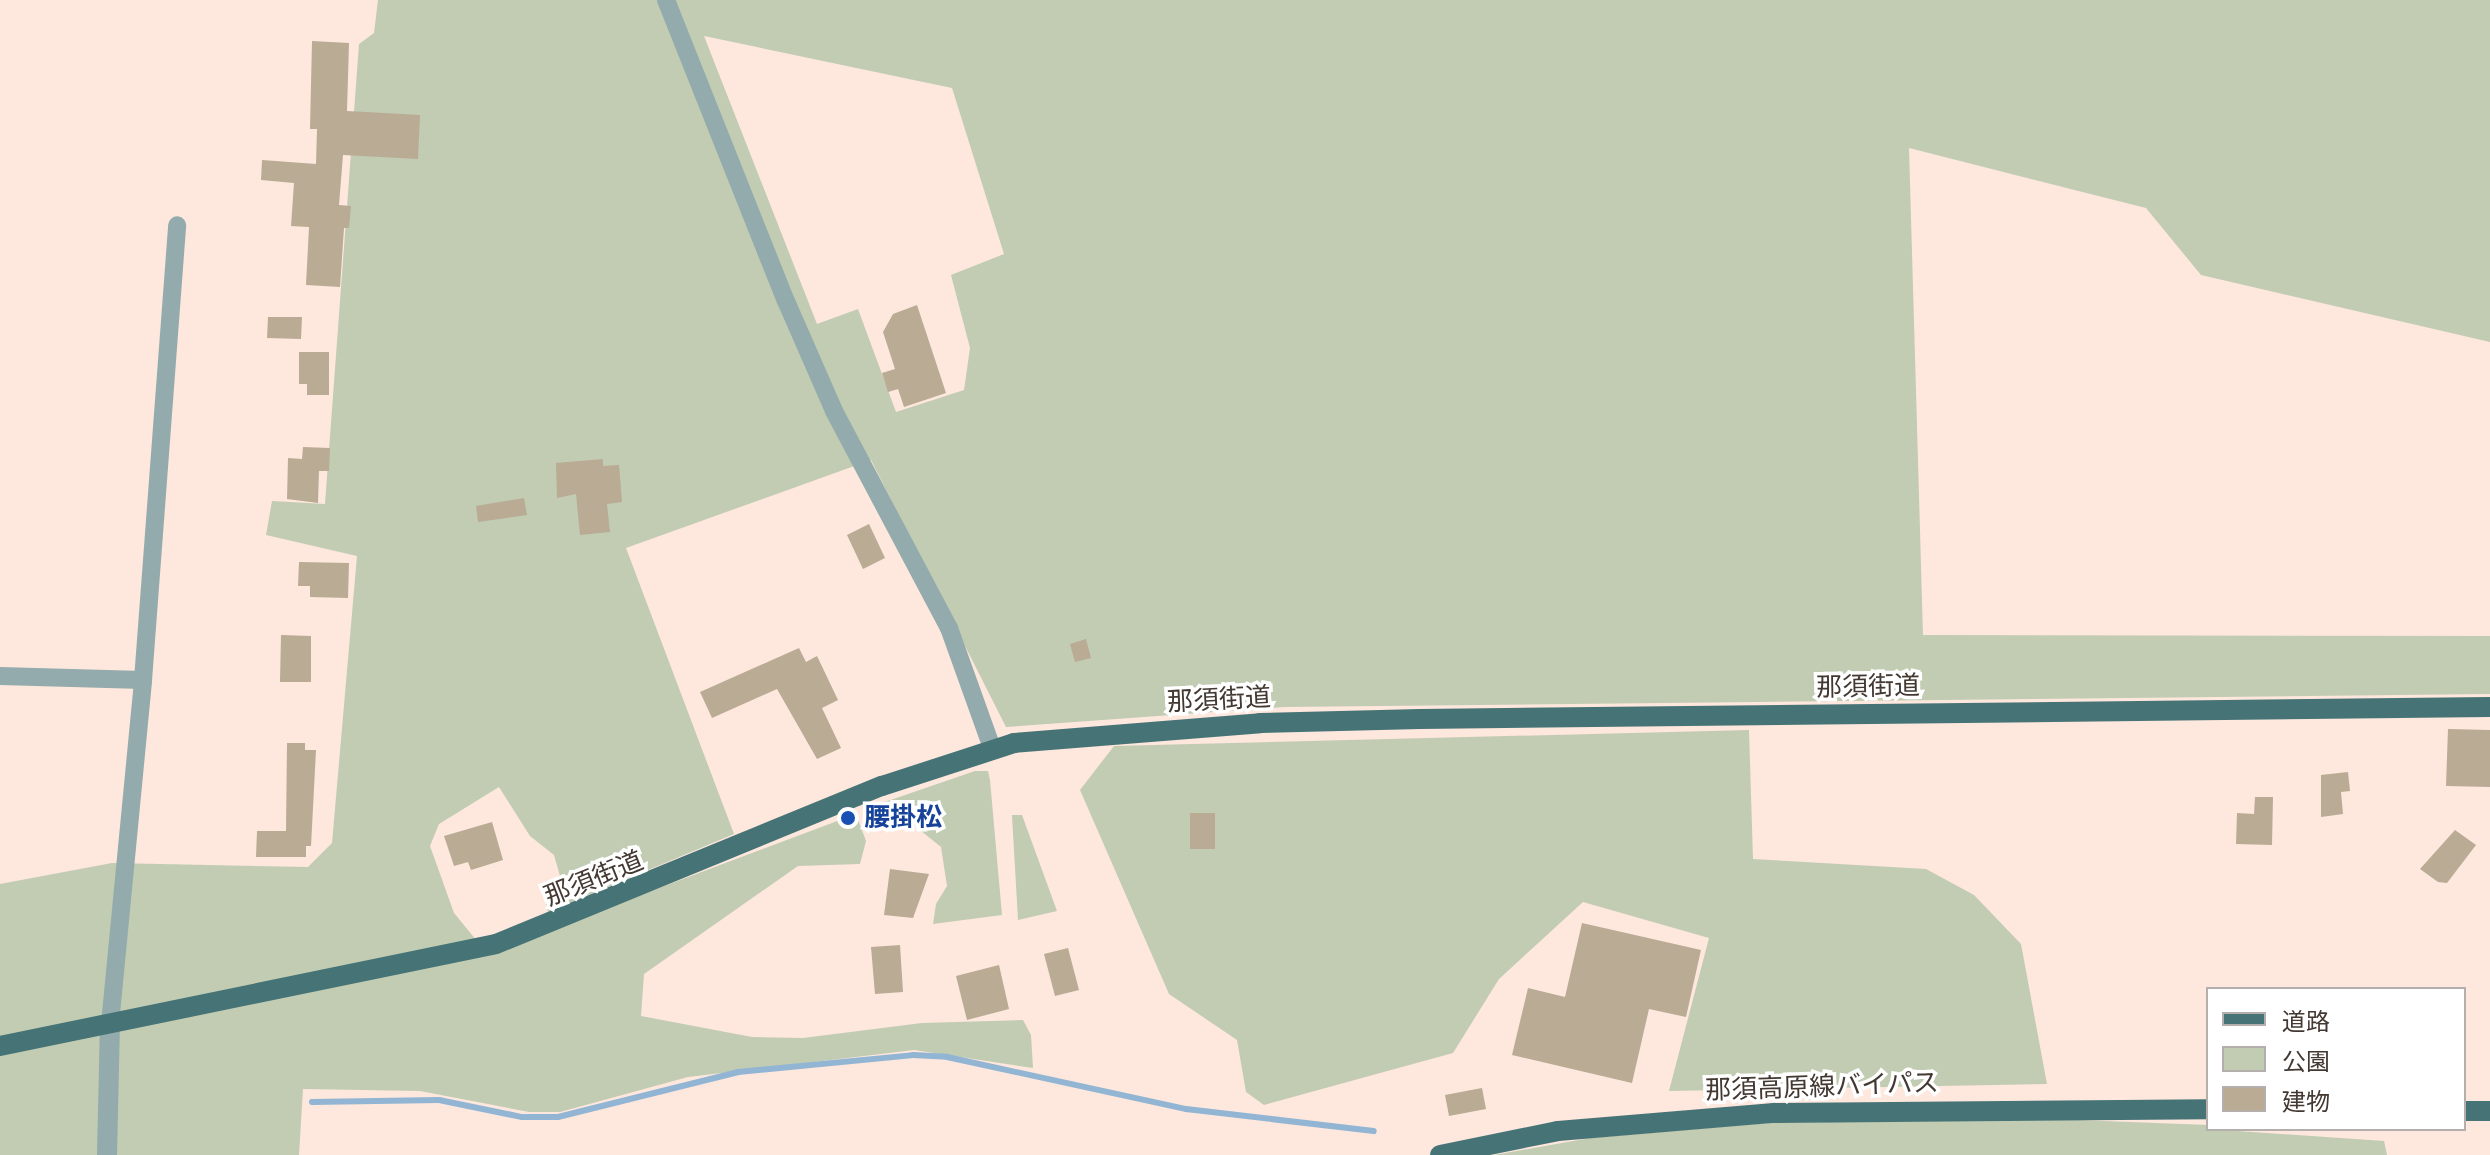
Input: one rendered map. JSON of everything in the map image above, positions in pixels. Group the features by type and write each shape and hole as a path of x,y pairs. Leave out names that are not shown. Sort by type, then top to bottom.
{"main road":[{"name":"那須街道","path":"0,1046 496,944 882,786 992,748 1150,730 1275,723 2490,707"},
{"name":"那須高原線バイパス","path":"1440,1155 1558,1131 1774,1113 2206,1109"},
{"path":"2466,1111 2490,1111"}],"street":[{"path":"666,0 786,301 834,411 949,628 992,748"},
{"path":"107,1155 110,1024 143,680 177,225"},
{"path":"0,676 143,680"}],"green space":[{"path":"378,0 2490,0 2490,342 2201,275 2146,208 1909,148 1923,635 2490,636 2490,694 1284,707 1006,727 871,460 626,548 734,834 548,912 545,899 562,883 554,855 530,836 499,787 439,824 430,846 454,913 477,941 494,950 856,814 866,841 860,864 798,866 644,974 641,1016 752,1037 803,1038 922,1023 1023,1020 1031,1035 1033,1068 914,1050 688,1077 560,1112 529,1112 420,1091 303,1089 299,1155 0,1155 0,884 112,863 308,867 332,843 357,556 266,535 272,501 325,504 359,44 374,33","holes":["704,36 952,88 1004,254 951,275 970,348 964,390 896,412 858,309 817,324"]},
{"path":"1749,730 1753,859 1926,869 1974,895 2021,944 2047,1084 1669,1091 1709,938 1583,902 1499,979 1453,1053 1264,1105 1246,1092 1237,1040 1169,994 1080,790 1114,746"},
{"path":"975,771 988,771 990,780 1002,915 933,924 936,904 947,886 941,847 910,822 876,828 873,806"},
{"path":"1012,815 1022,815 1057,911 1018,920"},
{"path":"2052,1119 2206,1125 2206,1131 2384,1141 2387,1155 1494,1155 1590,1138 1768,1123"}],"building":[{"path":"312,41 349,43 347,111 420,115 418,159 343,155 339,205 351,206 349,228 344,228 340,287 306,285 309,227 291,226 294,183 261,180 262,160 316,164 317,129 310,129"},
{"path":"917,305 946,393 904,407 898,389 888,392 882,373 895,369 883,332 893,314"},
{"path":"268,317 302,317 301,339 267,338"},
{"path":"299,352 329,352 329,395 307,395 307,384 299,384"},
{"path":"303,447 330,448 329,471 319,471 318,503 287,499 288,458 302,459"},
{"path":"603,459 603,466 619,465 622,502 607,504 610,532 580,535 576,494 557,498 556,463"},
{"path":"524,498 527,515 478,522 476,506"},
{"path":"869,524 885,558 863,569 847,535"},
{"path":"299,562 349,563 348,598 310,597 310,586 298,586"},
{"path":"281,635 311,636 311,682 280,682"},
{"path":"1086,639 1091,658 1075,662 1070,644"},
{"path":"799,648 806,662 817,656 838,700 822,708 841,748 817,759 777,689 712,718 700,692"},
{"path":"2448,729 2490,730 2490,787 2446,786"},
{"path":"287,743 305,743 305,750 316,750 311,846 306,846 306,857 256,857 257,831 286,831"},
{"path":"2348,772 2350,791 2341,792 2343,814 2321,817 2321,775"},
{"path":"2255,797 2273,797 2272,845 2236,844 2237,813 2254,814"},
{"path":"1190,813 1215,813 1215,849 1190,849"},
{"path":"492,822 503,860 471,870 468,862 454,866 444,836"},
{"path":"2455,830 2476,845 2447,883 2438,882 2420,869"},
{"path":"890,869 929,874 913,918 884,915"},
{"path":"1582,923 1701,950 1686,1017 1649,1009 1632,1083 1512,1055 1528,988 1565,997"},
{"path":"900,945 903,992 875,994 871,947"},
{"path":"1068,948 1079,990 1055,996 1044,954"},
{"path":"999,965 1009,1009 967,1020 956,976"},
{"path":"1482,1088 1486,1109 1449,1116 1445,1095"}],"waterway":[{"path":"312,1102 439,1100 522,1117 558,1117 738,1072 913,1055 947,1057 1186,1109 1374,1131"}],"place":[{"name":"腰掛松","path":"848,818"}]}
